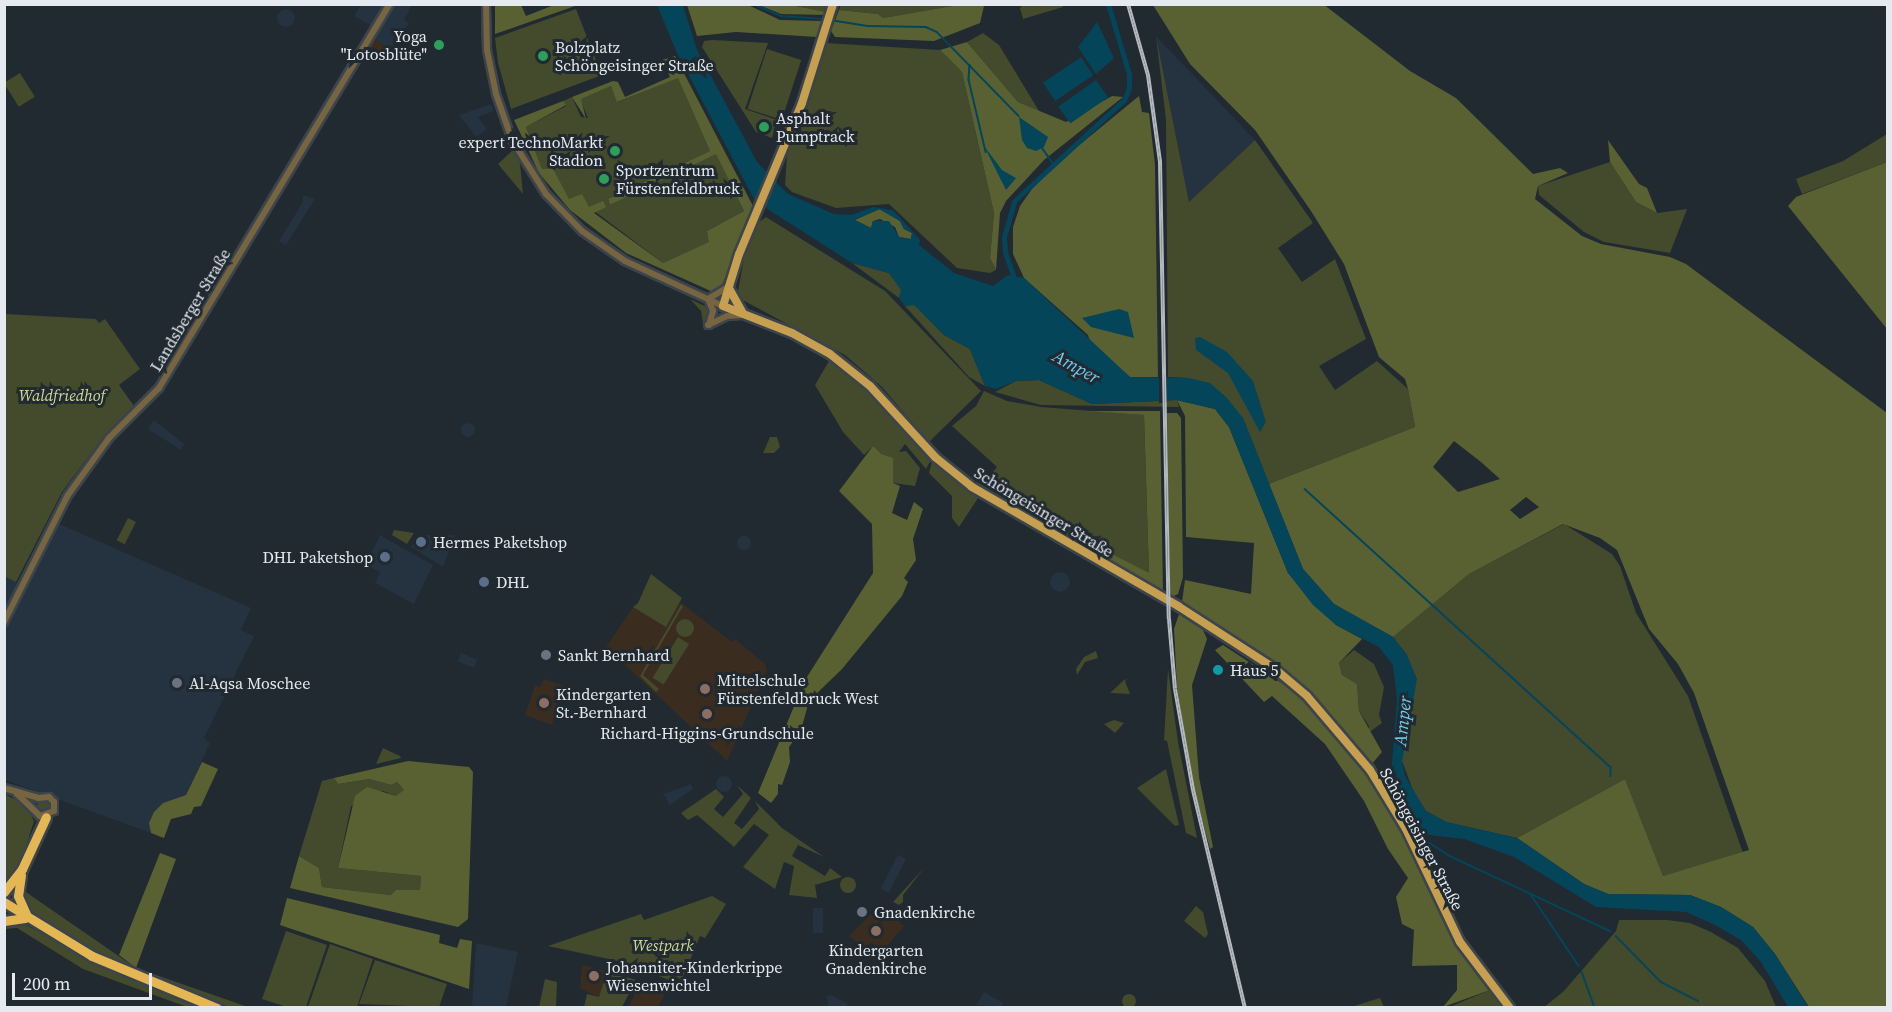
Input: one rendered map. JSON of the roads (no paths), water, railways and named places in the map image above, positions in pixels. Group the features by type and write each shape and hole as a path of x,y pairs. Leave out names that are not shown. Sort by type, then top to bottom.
{"highway":[{"path":"28,918 18,896 22,869 38,830 39,813"},
{"path":"4,892 22,869"},
{"path":"4,902 112,966 217,1008"},
{"path":"4,921 28,918"}],"main road":[{"path":"723,306 757,207 773,174 832,9"},
{"path":"730,286 732,298 748,315"},
{"name":"Schöngeisinger Straße","path":"723,306 803,338 852,370 935,457 972,487 1178,606 1275,668 1307,696 1370,770 1406,830 1460,942 1510,1008"}],"street":[{"name":"Landsberger Straße","path":"4,622 68,495 110,438 159,388 390,4"},
{"name":"Schöngeisinger Straße","path":"486,4 487,50 496,94 512,140 546,194 575,225 611,252 723,306"},
{"path":"730,286 708,299 713,311 708,325 733,315 748,315"},
{"path":"4,788 17,794 38,798 48,796 54,802 54,812 39,813 17,794"},
{"path":"38,798 39,813"}],"water":[{"path":"657,5 683,5 697,50 757,162 788,194 834,214 851,215 873,207 893,210 920,240 919,245 954,273 993,286 1008,275 1024,278 1130,377 1189,378 1210,383 1227,398 1243,418 1303,569 1334,604 1393,637 1407,655 1417,679 1402,761 1405,776 1426,811 1446,822 1517,838 1584,884 1608,894 1690,895 1721,907 1753,927 1775,954 1808,1007 1788,1007 1761,962 1741,940 1715,925 1686,912 1596,907 1514,857 1464,839 1429,835 1420,829 1396,792 1391,775 1397,699 1393,665 1379,647 1336,625 1313,605 1288,573 1229,427 1215,409 1176,400 1092,404 1039,380 1016,381 996,389 985,386 970,349 944,335 914,305 905,306 899,298 901,290 889,273 852,263 755,201 677,53","holes":["879,209 900,221 904,229 912,233 911,239 899,237 889,221 873,221 871,228 855,220"]},
{"path":"1097,22 1114,58 1096,74 1078,47"},
{"path":"1081,57 1093,75 1055,101 1043,83"},
{"path":"1096,80 1108,97 1070,124 1058,106"},
{"path":"1019,117 1048,137 1044,147 1036,151 1027,148 1022,140"},
{"path":"984,146 1002,170 1016,178 1006,190"},
{"path":"1119,309 1128,312 1134,338 1091,327 1082,318"},
{"path":"1200,337 1227,352 1253,381 1266,422 1260,432 1228,373 1196,350 1195,338"}],"waterway":[{"name":"Amper","path":"754,4 781,16 825,19"},
{"name":"Amper","path":"1015,281 1005,252 1004,237 1014,201 1124,100 1129,88 1129,74 1108,4"},
{"name":"Amper","path":"830,20 868,26 926,27 937,32 1019,116"},
{"path":"970,65 969,80 986,152"},
{"name":"Amper","path":"1041,146 1053,163"},
{"path":"1305,489 1611,767 1611,776"},
{"path":"1422,838 1450,856 1610,931"},
{"path":"1530,893 1579,966"},
{"path":"1616,936 1661,982 1698,1001"},
{"path":"1582,972 1595,1008"}],"railway":[{"path":"1128,4 1148,75 1160,162 1169,619 1175,689 1193,790 1245,1008"}],"place":[{"name":"Yoga \"Lotosblüte\"","path":"439,45"},
{"name":"Bolzplatz Schöngeisinger Straße","path":"543,56"},
{"name":"Asphalt Pumptrack","path":"764,127"},
{"name":"expert TechnoMarkt Stadion","path":"615,151"},
{"name":"Sportzentrum Fürstenfeldbruck","path":"604,179"},
{"name":"Hermes Paketshop","path":"421,542"},
{"name":"DHL Paketshop","path":"385,557"},
{"name":"DHL","path":"484,582"},
{"name":"Sankt Bernhard","path":"546,655"},
{"name":"Haus 5","path":"1218,670"},
{"name":"Al-Aqsa Moschee","path":"177,683"},
{"name":"Mittelschule Fürstenfeldbruck West","path":"705,689"},
{"name":"Kindergarten St.-Bernhard","path":"544,703"},
{"name":"Richard-Higgins-Grundschule","path":"707,714"},
{"name":"Gnadenkirche","path":"862,912"},
{"name":"Kindergarten Gnadenkirche","path":"876,931"},
{"name":"Johanniter-Kinderkrippe Wiesenwichtel","path":"594,976"}],"park label":[{"name":"Waldfriedhof","path":"62,395"},
{"name":"Westpark","path":"663,945"}]}
